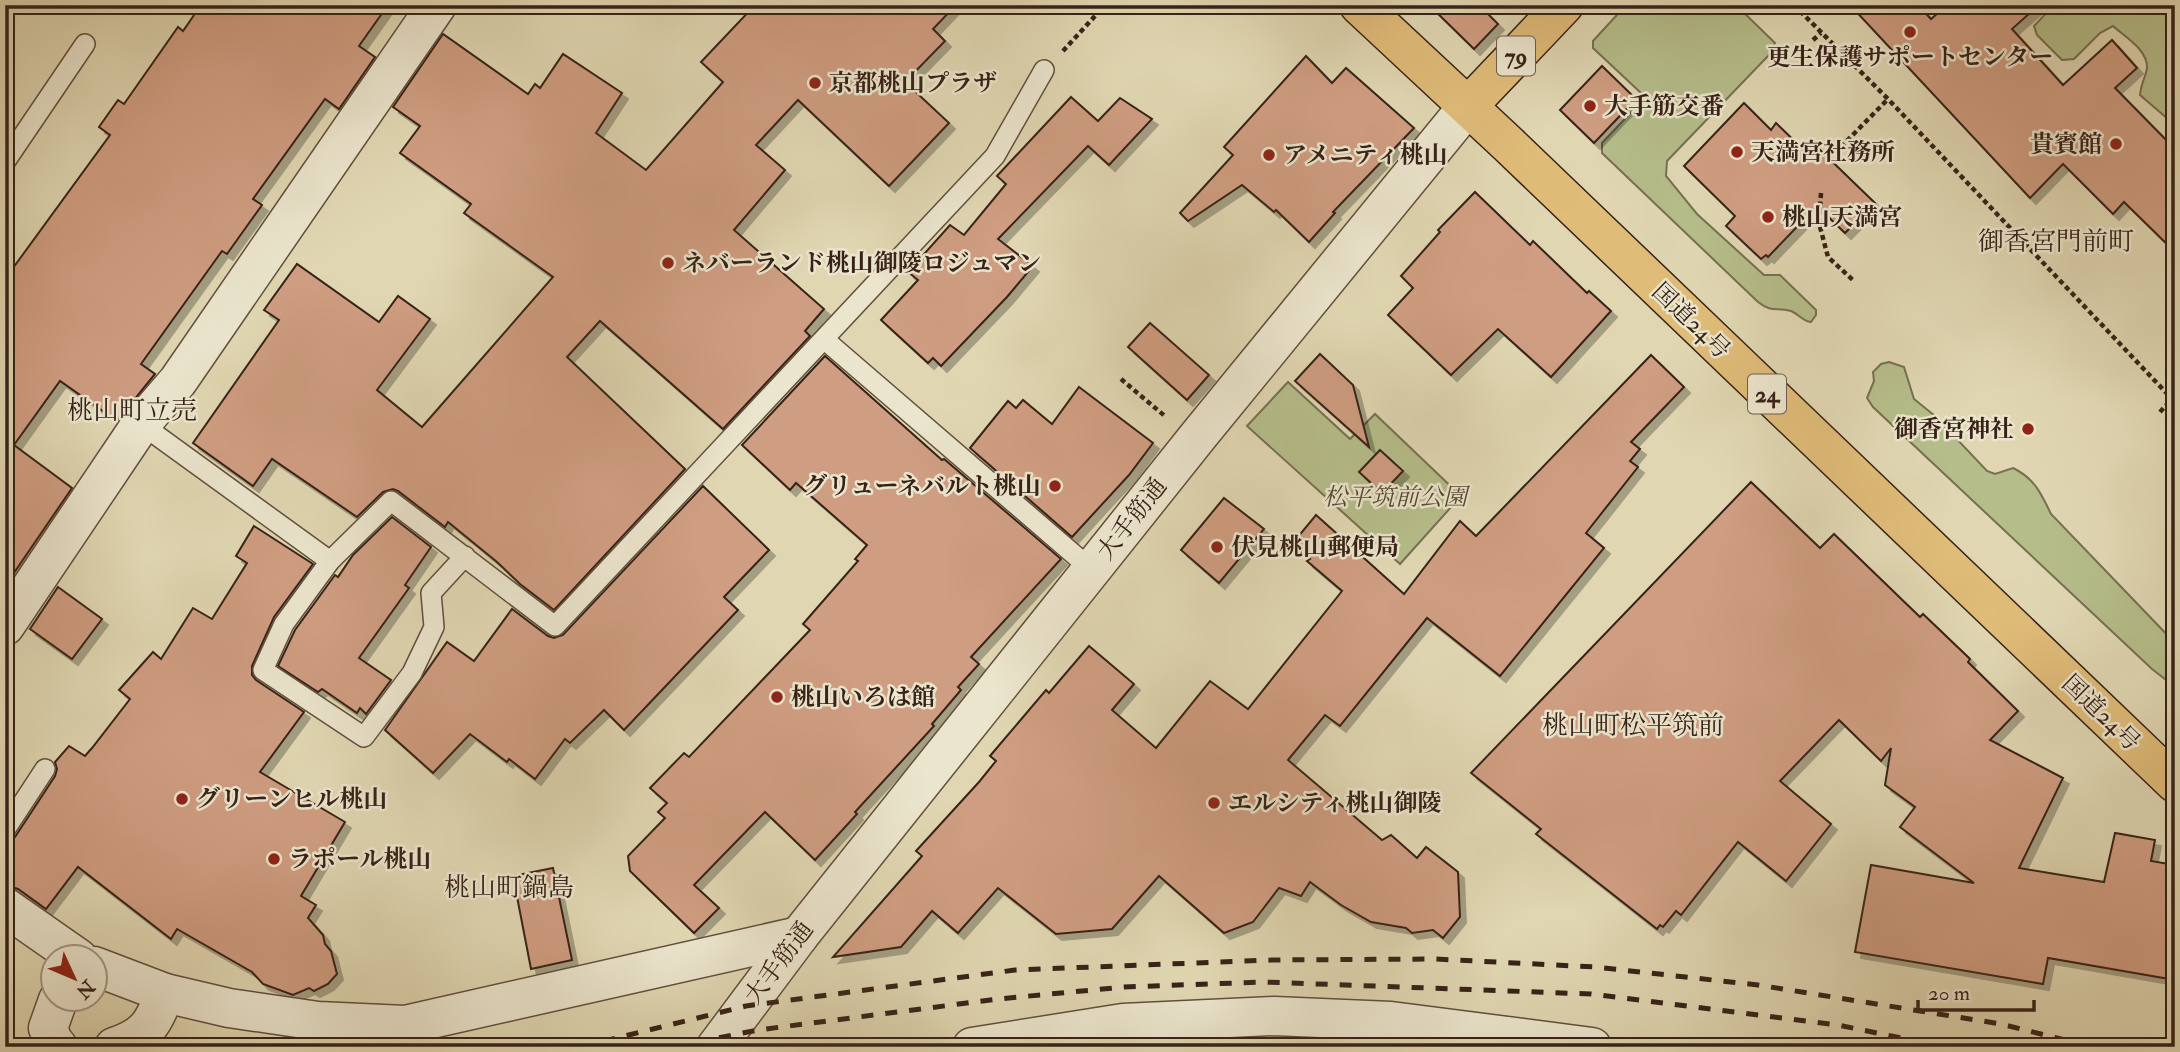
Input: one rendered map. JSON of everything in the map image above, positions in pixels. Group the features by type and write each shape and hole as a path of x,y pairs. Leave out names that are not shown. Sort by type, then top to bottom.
{"main road":[{"name":"国道24号","path":"1359,5 1468,106 2175,783"},
{"name":"大手筋通","path":"1468,106 1563,5"}],"street":[{"path":"5,626 141,424 178,381 437,5"},
{"name":"大手筋通","path":"716,1047 799,936 1199,435 1468,106"},
{"path":"5,907 59,944"},
{"path":"108,971 165,993 229,1008 318,1021 405,1025 799,936"},
{"path":"114,1047 145,1032 154,1020 165,993"},
{"path":"53,1014 48,1028 52,1041 58,1047"},
{"path":"972,1047 1123,1023 1274,1016 1391,1021 1592,1047"}],"lane":[{"path":"5,162 85,44"},
{"path":"465,556 431,593 434,627 412,673 364,737 263,670 284,624 330,561 391,501 465,556 555,626 995,156 1044,70"},
{"path":"825,340 1092,570"},
{"path":"141,424 330,561"},
{"path":"5,830 45,769"}],"path":[{"path":"1044,70 1105,5"},
{"path":"1794,5 1888,99 2173,401 2160,411"},
{"path":"1813,40 1821,33"},
{"path":"1835,153 1888,99"},
{"path":"1821,193 1819,223 1828,257 1855,282"},
{"path":"1121,379 1168,418"}],"green space":[{"path":"1626,5 1736,5 1775,43 1770,54 1667,161 1666,176 1697,214 1764,275 1780,275 1816,310 1811,322 1791,311 1771,309 1758,302 1602,153 1602,143 1642,101 1641,93 1593,48 1593,41"},
{"path":"2054,5 2175,5 2175,119 2169,120 2140,95 2147,68 2144,55 2113,26 2100,33 2074,59 2062,60 2037,35 2034,26"},
{"path":"1889,362 1904,367 1914,399 1935,416 1987,471 1995,474 2013,468 2032,481 2051,514 2175,643 2175,687 2152,669 1873,407 1867,398 1874,381 1873,372 1881,364"},
{"name":"松平筑前公園","path":"1288,382 1350,439 1375,414 1461,496 1400,564 1247,426"}],"building":[{"path":"201,5 388,5 359,46 375,57 339,109 325,99 253,199 262,205 227,254 222,251 141,364 155,374 117,421 60,381 14,445 72,488 5,586 5,279 110,135 99,127 118,100 124,104 178,27 183,31"},
{"path":"755,5 956,5 933,29 945,41 905,82 949,123 889,186 798,100 756,145 785,170 734,230 824,309 805,331 810,336 723,429 600,321 567,357 685,469 554,610 448,522 445,527 398,491 393,489 383,492 357,517 272,459 253,486 193,443 279,320 264,310 297,264 379,322 398,296 430,319 377,390 422,427 553,277 464,213 471,204 400,153 420,126 393,107 443,34 528,94 535,84 540,88 563,54 622,93 596,133 646,170 723,82 701,62"},
{"path":"1429,5 1479,5 1498,24 1474,49"},
{"path":"1850,5 1918,5 1931,19 1947,5 2039,5 2012,29 2063,85 2112,40 2137,68 2115,88 2175,149 2175,252 2124,202 2113,214 2063,164 2030,198"},
{"path":"1306,56 1332,83 1346,68 1414,128 1333,212 1335,213 1309,242 1276,210 1274,212 1242,185 1188,221 1180,213 1233,155 1224,147"},
{"path":"1602,66 1636,99 1594,143 1560,110"},
{"path":"1071,97 1098,121 1120,98 1152,119 1109,165 1088,146 998,239 1033,266 941,366 933,358 928,363 881,320 918,280 908,272 950,225 964,235 1006,184 997,176"},
{"path":"1744,103 1771,130 1776,123 1809,155 1817,147 1875,203 1845,233 1817,206 1768,257 1766,255 1761,259 1726,226 1735,216 1684,166"},
{"path":"1475,192 1530,245 1533,241 1587,293 1589,291 1611,311 1551,377 1498,329 1451,375 1388,315 1413,288 1401,276 1440,232 1438,230"},
{"path":"1150,323 1209,375 1187,400 1128,347"},
{"path":"1320,354 1353,385 1369,447 1295,381"},
{"path":"1651,355 1684,387 1631,442 1640,449 1630,461 1638,467 1586,533 1604,548 1500,676 1427,618 1340,726 1325,715 1288,760 1382,840 1391,835 1417,858 1426,847 1458,872 1460,917 1443,938 1433,930 1412,933 1406,928 1371,922 1341,905 1310,882 1301,896 1279,888 1253,922 1224,933 1159,876 1112,929 1056,934 998,888 958,933 932,911 901,947 833,957 922,856 916,851 996,761 990,756 1046,690 1049,693 1089,646 1134,684 1112,710 1156,748 1210,681 1248,709 1342,591 1307,561 1310,559 1292,544 1316,515 1404,594 1460,521 1476,536"},
{"path":"825,356 942,460 1061,559 971,657 979,664 958,687 961,690 932,724 934,726 815,860 765,812 694,885 719,908 694,933 630,871 628,856 665,818 658,812 667,803 650,788 684,753 689,757 810,630 803,624 858,561 855,559 867,545 796,483 790,490 742,445"},
{"path":"1079,387 1153,443 1129,475 1072,537 970,448 1008,401 1016,408 1023,400 1052,424"},
{"path":"1380,450 1403,471 1382,493 1359,472"},
{"path":"1751,482 1820,548 1834,534 1920,617 1923,614 1970,659 1968,662 2018,711 1990,740 2063,778 2019,868 2104,882 2115,833 2155,840 2151,861 2175,865 2175,980 2048,958 2043,984 1855,952 1871,865 1974,883 1900,827 1915,807 1885,785 1891,748 1881,761 1839,720 1780,781 1831,824 1786,881 1738,842 1681,915 1676,911 1663,927 1660,925 1657,929 1536,834 1541,829 1471,773"},
{"path":"703,486 769,550 724,597 738,610 624,730 604,710 570,743 565,739 535,779 470,734 433,773 385,730 447,642 474,661 512,609 548,636 554,638 563,635"},
{"path":"1224,498 1264,529 1219,583 1181,550"},
{"path":"392,517 431,547 405,585 409,588 359,658 391,680 366,714 360,708 357,713 322,689 318,692 278,666 295,630 335,575 338,577 353,555"},
{"path":"254,526 313,564 274,617 252,666 252,675 256,680 304,712 260,772 345,822 301,896 316,905 308,918 323,935 325,944 331,951 337,974 328,984 314,991 309,988 293,995 263,984 252,972 177,929 171,939 78,867 46,909 18,889 5,885 5,842 15,837 55,776 55,762 69,746 85,756 130,699 119,690 153,652 161,659 193,608 212,619 247,563 236,556"},
{"path":"58,587 102,619 72,659 30,629"},
{"path":"553,868 572,960 531,969 513,876"}],"railway":[{"path":"580,1047 746,1006 1015,970 1272,960 1435,959 1595,967 1758,985 2001,1024 2093,1047"},
{"path":"672,1047 758,1030 998,999 1124,987 1264,982 1591,994 1838,1025 1945,1047"}],"place":[{"name":"更生保護サポートセンター","path":"1910,32"},
{"name":"京都桃山プラザ","path":"815,83"},
{"name":"大手筋交番","path":"1590,106"},
{"name":"貴賓館","path":"2116,144"},
{"name":"天満宮社務所","path":"1737,152"},
{"name":"アメニティ桃山","path":"1269,155"},
{"name":"桃山天満宮","path":"1768,217"},
{"name":"ネバーランド桃山御陵ロジュマン","path":"668,263"},
{"name":"御香宮神社","path":"2028,429"},
{"name":"グリューネバルト桃山","path":"1055,486"},
{"name":"伏見桃山郵便局","path":"1217,547"},
{"name":"桃山いろは館","path":"777,697"},
{"name":"グリーンヒル桃山","path":"182,799"},
{"name":"エルシティ桃山御陵","path":"1214,803"},
{"name":"ラポール桃山","path":"274,859"}],"district":[{"name":"御香宮門前町","path":"2056,242"},
{"name":"桃山町立売","path":"132,411"},
{"name":"桃山町松平筑前","path":"1633,726"},
{"name":"桃山町鍋島","path":"509,888"}]}
